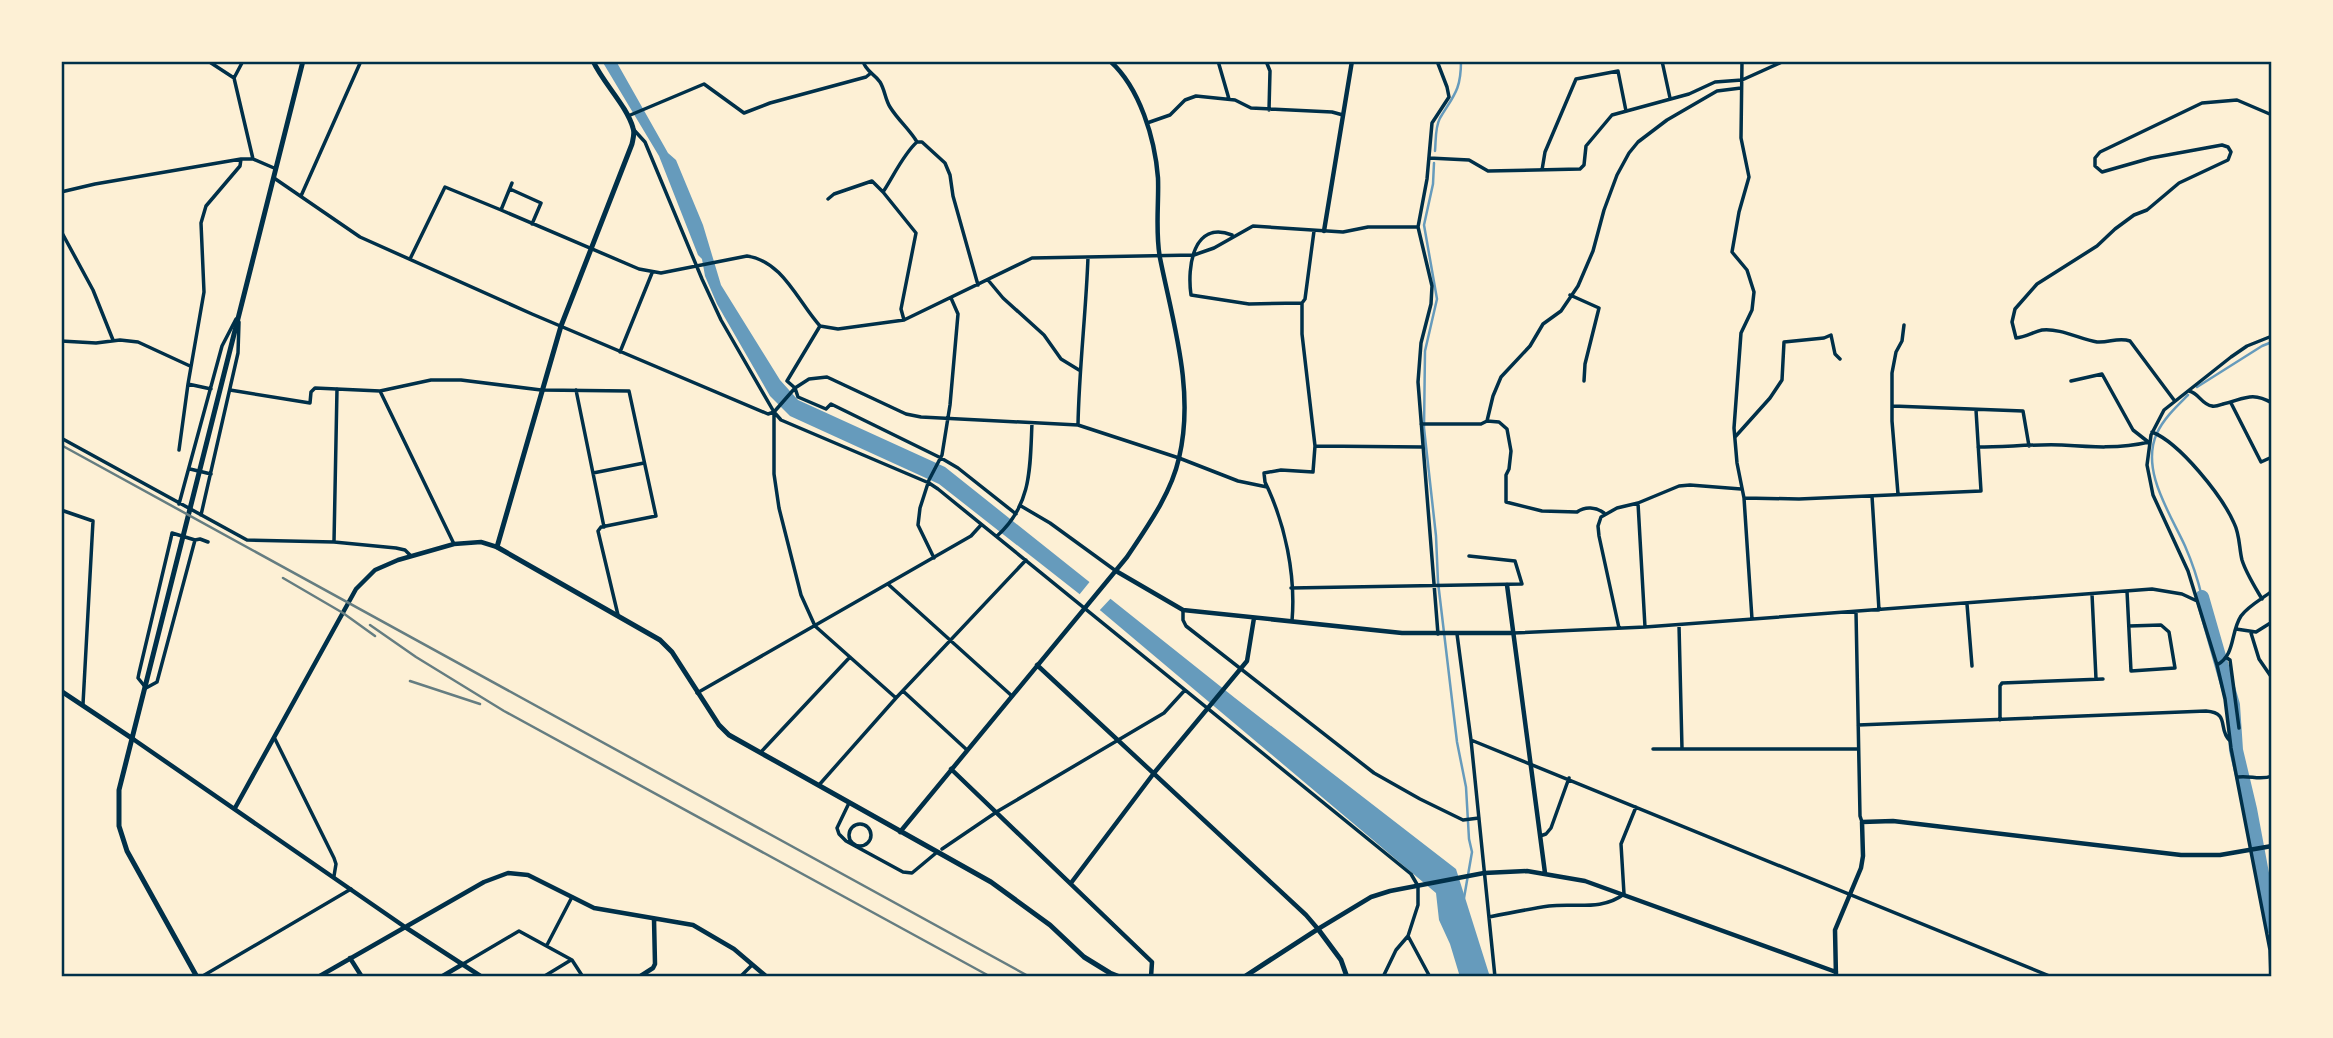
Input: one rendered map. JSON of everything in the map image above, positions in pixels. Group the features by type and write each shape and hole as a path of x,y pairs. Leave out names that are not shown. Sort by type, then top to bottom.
{"main road":[{"path":"199,977 127,851 118,808 120,790 303,61"},
{"path":"593,61 599,75 630,114 635,130 632,144 561,326 498,547 660,640 672,652 697,693 729,736 991,883 1050,925 1084,957 1120,977"},
{"path":"61,691 133,739"},
{"path":"1244,977 1318,929 1341,960 1347,977"}],"street":[{"path":"208,61 234,78"},
{"path":"243,61 234,78 253,159"},
{"path":"301,196 360,61"},
{"path":"863,61 866,70 877,78 885,89 887,103 892,111 918,142 922,142 944,163 950,175 953,196 978,285"},
{"path":"899,833 1128,557 1157,510 1179,458 1184,417 1180,355 1160,256 1158,176 1154,150 1146,123 1129,85 1110,61"},
{"path":"1218,61 1229,99"},
{"path":"1266,61 1270,71 1269,110"},
{"path":"1324,232 1352,61"},
{"path":"1437,61 1449,97 1432,123 1418,228 1432,286 1418,383 1426,495 1442,634"},
{"path":"1662,61 1670,98"},
{"path":"1742,61 1741,138 1749,177 1731,252 1746,270 1755,292 1752,310 1741,333 1735,437 1744,498 1752,620"},
{"path":"1429,158 1469,160 1488,171 1580,169 1584,165 1586,146 1608,118 1689,93 1715,82 1742,80 1784,61"},
{"path":"1542,170 1545,152 1576,79 1618,71 1626,111"},
{"path":"630,114 704,84 744,113 866,77 871,73"},
{"path":"1487,421 1501,377 1530,346 1543,324 1561,312 1578,286 1593,251 1617,175 1633,148 1667,120 1717,91 1741,88"},
{"path":"1146,123 1170,115 1191,97 1229,99 1251,108 1332,112 1343,115"},
{"path":"2174,400 2130,341 2123,338 2099,342 2051,330 2040,330 2016,338 2012,316 2022,299 2038,284 2097,246 2115,229 2134,215 2147,210 2179,183 2228,160 2231,152 2228,147 2222,145 2182,151 2102,172 2095,166 2095,158 2100,152 2202,103 2237,100 2272,115"},
{"path":"635,130 646,142 721,320 781,420 929,481 1086,605 1185,690 1210,705 1421,885"},
{"path":"883,192 903,163 906,153 918,142"},
{"path":"61,192 241,159 253,159 274,168"},
{"path":"178,450 204,292 205,259 201,242 204,215 206,206 240,166 241,159"},
{"path":"272,177 360,237 620,352 768,414 774,412"},
{"path":"828,199 834,194 872,181 916,233 901,309 904,320"},
{"path":"501,210 512,183"},
{"path":"410,259 445,187 591,250 652,273 747,256 757,258 787,282 820,326 838,329 904,320 1032,258 1194,255 1214,248 1253,226 1324,232 1343,232 1368,227 1418,228"},
{"path":"510,189 541,203 533,224"},
{"path":"61,230 93,290 113,340"},
{"path":"1292,621 1291,588 1282,525 1264,472 1313,472 1315,446 1302,334 1302,303 1305,299 1314,231"},
{"path":"1234,235 1226,232 1207,234 1196,244 1190,291 1195,296 1249,304 1302,303"},
{"path":"1078,425 1079,370 1088,257"},
{"path":"620,352 652,273"},
{"path":"988,280 1003,298 1044,335 1061,359 1079,370"},
{"path":"1570,295 1599,308 1585,364 1584,381"},
{"path":"934,558 918,525 920,508 929,481 940,459 947,419 957,346 958,314 951,298"},
{"path":"179,503 222,346 239,315"},
{"path":"201,515 238,353 239,315"},
{"path":"1898,494 1892,421 1893,364 1902,341 1904,325"},
{"path":"820,326 788,381 798,397 826,409 831,404 958,468 1014,516"},
{"path":"1735,437 1770,398 1782,380 1784,342 1808,341 1831,335 1835,354 1840,359"},
{"path":"2271,977 2265,920 2240,776 2230,741 2219,665 2188,571 2153,495 2147,465 2149,442 2164,410 2231,356 2272,336"},
{"path":"61,341 138,342 191,366"},
{"path":"2071,381 2102,374 2133,430 2149,442"},
{"path":"896,698 815,626 801,594 779,508 774,474 774,412 793,389 810,379 827,377 906,414 947,419 1078,425 1179,458 1238,481 1267,487"},
{"path":"230,390 310,403 311,392 315,388 380,391 431,380 461,380 541,390 629,391 656,516 600,527 598,531 618,615"},
{"path":"188,384 211,389"},
{"path":"334,542 337,389"},
{"path":"576,390 604,527"},
{"path":"380,391 454,544"},
{"path":"2187,391 2198,394 2212,406 2231,403 2252,395 2272,402"},
{"path":"2231,403 2261,462 2272,457"},
{"path":"1893,406 2023,411 2029,447"},
{"path":"1744,498 1799,499 1981,491 1976,410"},
{"path":"1422,424 1481,425 1487,421 1499,422 1507,429 1511,452 1506,475 1506,502 1542,511 1577,512 1596,508 1604,513"},
{"path":"998,536 1021,506 1030,478 1032,423"},
{"path":"2155,433 2203,475 2234,523 2243,562 2262,598"},
{"path":"61,438 247,540 334,542 396,548 405,550 411,556"},
{"path":"1978,447 2118,448 2149,442"},
{"path":"1315,446 1423,447"},
{"path":"593,473 644,463"},
{"path":"190,469 211,474"},
{"path":"1619,628 1599,537 1598,522 1604,513 1638,503 1667,490 1690,485 1741,489"},
{"path":"1872,496 1880,610"},
{"path":"1638,503 1645,627"},
{"path":"1021,506 1050,523 1116,571 1184,610 1402,633 1513,633 1645,627 2127,591 2167,591 2197,601"},
{"path":"61,510 93,521 83,706"},
{"path":"697,693 934,558 971,536 982,525"},
{"path":"195,540 157,682 146,688 138,678 172,533 208,542"},
{"path":"235,808 364,579 385,564 454,544 481,542 498,547"},
{"path":"1291,588 1522,584 1515,561 1469,556"},
{"path":"819,785 896,698 1026,560"},
{"path":"889,584 1012,696"},
{"path":"1507,585 1545,873"},
{"path":"2127,591 2131,671 2175,668 2169,632 2161,625 2129,626"},
{"path":"2219,665 2226,659 2243,614 2272,591"},
{"path":"2092,594 2096,679"},
{"path":"1967,604 1972,666"},
{"path":"1184,610 1183,620 1186,626 1374,774 1463,820 1478,818"},
{"path":"1037,665 1318,929 1371,897 1390,891 1484,873 1527,871 1585,881 1624,894 1836,974 1835,930 1851,894 1863,856 1856,611"},
{"path":"1071,883 1154,773 1247,661 1254,618"},
{"path":"2236,629 2256,632 2272,622"},
{"path":"1679,625 1682,749"},
{"path":"2251,632 2259,659 2272,678"},
{"path":"1457,634 1471,740 1495,977"},
{"path":"761,752 769,740 850,657"},
{"path":"2226,659 2230,660 2239,727"},
{"path":"2000,720 2002,683 2103,679"},
{"path":"942,849 998,811 1164,713 1185,690"},
{"path":"903,691 967,750"},
{"path":"1858,725 2216,712 2221,716 2226,738 2230,741"},
{"path":"133,739 482,977"},
{"path":"275,739 334,858 334,876"},
{"path":"1471,740 2052,977"},
{"path":"1653,749 1858,749"},
{"path":"951,769 998,811 1152,962 1151,977"},
{"path":"2240,776 2248,775 2260,779 2272,776"},
{"path":"1540,836 1551,828 1569,779"},
{"path":"849,803 837,828 842,837 854,845 903,872 912,873 936,853"},
{"path":"1624,894 1621,844 1636,807"},
{"path":"1862,822 1893,821 2181,855 2220,855 2272,846"},
{"path":"855,825 864,825 870,831 870,840 863,846 854,845 849,838 849,832 855,825"},
{"path":"318,977 484,882 508,873 528,875 594,908 693,925 734,949 767,977"},
{"path":"1383,977 1396,950 1408,936 1421,885"},
{"path":"199,977 352,889"},
{"path":"1489,916 1552,906 1614,902 1624,894"},
{"path":"547,945 572,897"},
{"path":"639,977 655,964 654,919"},
{"path":"2265,920 2272,919"},
{"path":"441,977 519,931 572,960 583,977"},
{"path":"1408,936 1430,977"},
{"path":"350,958 362,977"},
{"path":"543,977 572,960"},
{"path":"740,977 752,965"}],"water":[{"path":"602,61 616,61 668,153 676,160 703,225 721,285 780,380 798,400 945,467 1235,698 1456,869 1490,977 1460,977 1439,920 1436,893 1101,611 939,484 790,416 770,396 717,304 705,276 702,259 698,255 659,156"}],"pier":[{"path":"1092,579 1113,596 1098,612 1079,595"}],"waterway":[{"path":"1435,151 1437,125 1458,86 1461,61"},
{"path":"1434,163 1433,184 1424,225 1437,299 1425,351 1424,428 1436,536 1438,582 1457,742 1466,787 1472,852 1464,898"},
{"path":"2197,387 2272,342"},
{"path":"2188,395 2171,412 2157,433 2152,462 2159,491 2188,552 2202,597"},
{"path":"2202,597 2233,705 2236,750 2272,927"}],"railway":[{"path":"61,445 1030,977"},
{"path":"283,578 343,613 375,636"},
{"path":"370,625 504,711 991,977"},
{"path":"410,681 480,704"}]}
